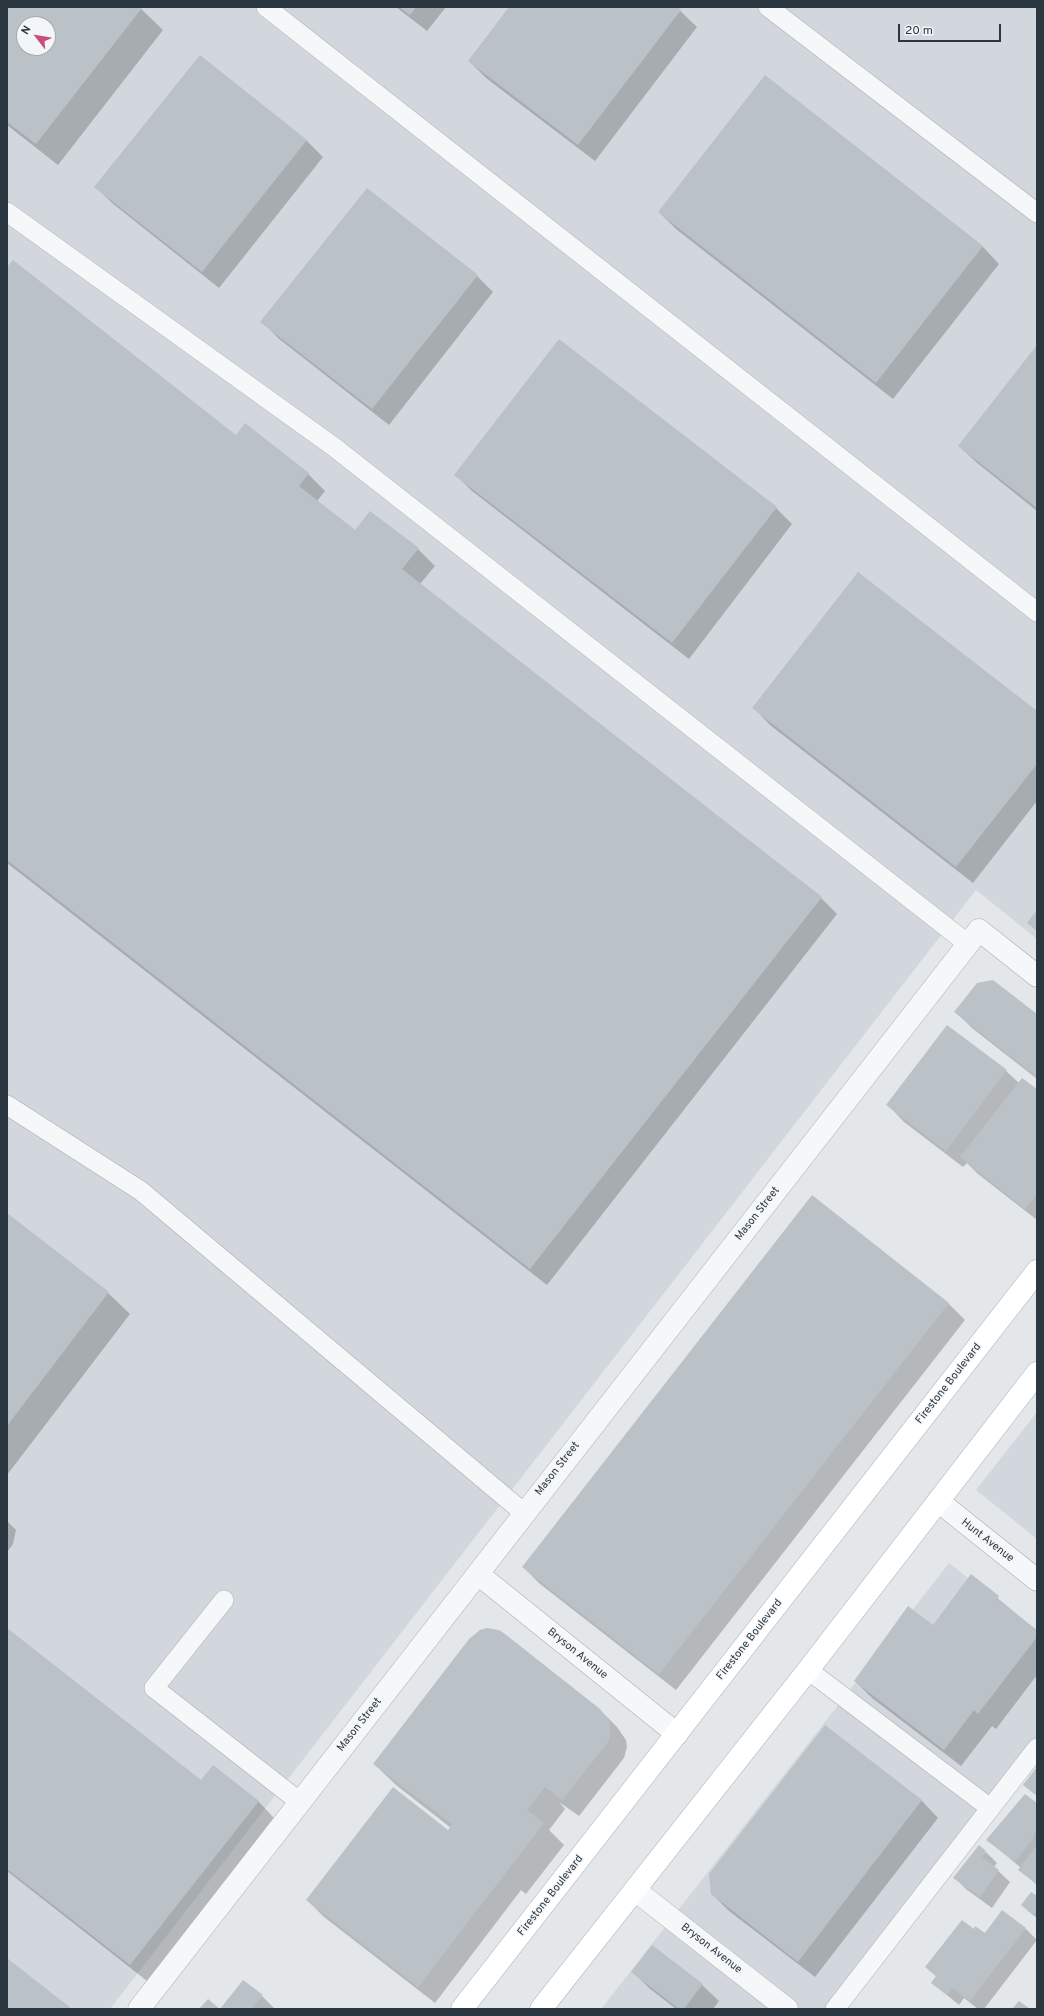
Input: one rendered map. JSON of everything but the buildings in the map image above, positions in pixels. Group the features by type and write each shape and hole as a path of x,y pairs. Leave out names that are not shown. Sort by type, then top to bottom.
{"main road":[{"name":"Firestone Boulevard","path":"462,2009 1037,1271"},
{"path":"541,2009 808,1670 1037,1374"}],"street":[{"path":"973,937 1037,976"},
{"name":"Mason Street","path":"139,2009 973,937"},
{"name":"Hunt Avenue","path":"938,1501 1037,1580"},
{"name":"Bryson Avenue","path":"478,1574 677,1734"},
{"name":"Bryson Avenue","path":"635,1890 787,2009"}],"lane":[{"path":"266,7 1037,612"},
{"path":"768,7 1037,212"},
{"path":"7,212 334,447 973,937"},
{"path":"7,1105 140,1191 524,1513"},
{"path":"224,1600 154,1688 300,1802"},
{"path":"808,1670 990,1808"},
{"path":"835,2009 1037,1748"}],"shaded area":[{"path":"7,7 1037,7 1037,939 976,890 110,2009 7,2009"},
{"path":"1037,1412 1037,1539 976,1490"},
{"path":"949,1563 1037,1632 1037,1758 836,2009 601,2009"}]}
